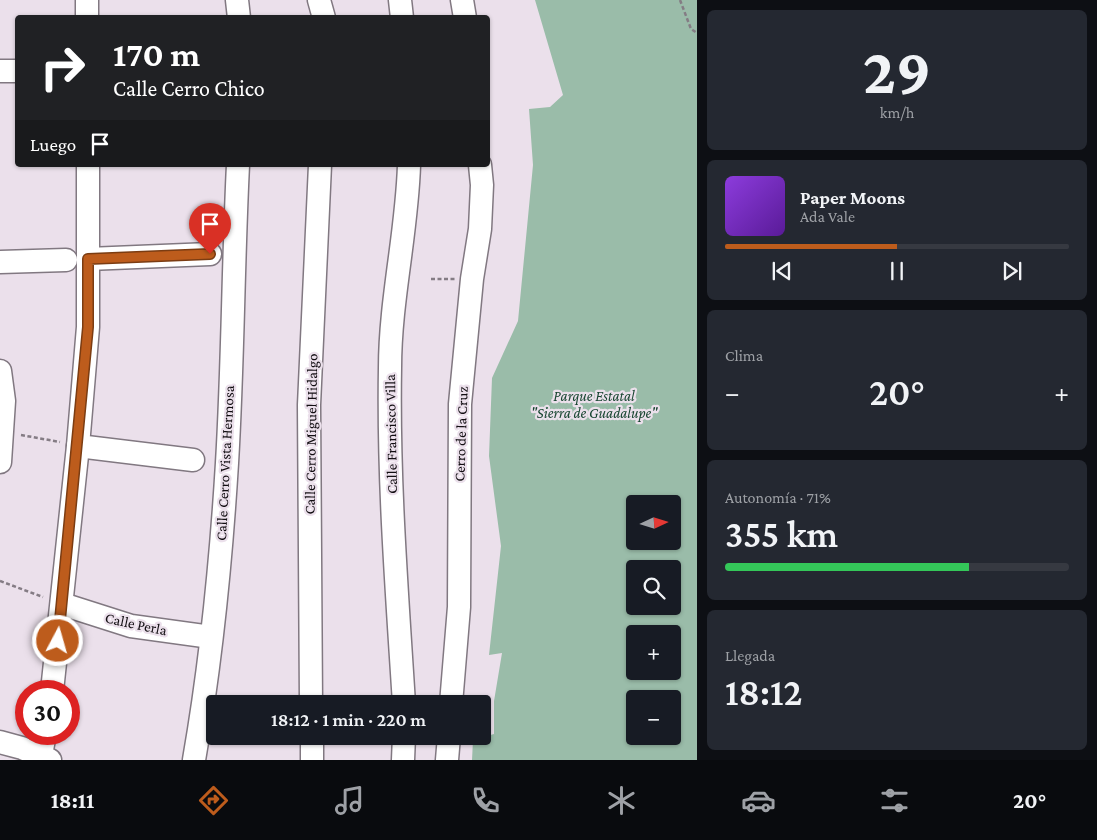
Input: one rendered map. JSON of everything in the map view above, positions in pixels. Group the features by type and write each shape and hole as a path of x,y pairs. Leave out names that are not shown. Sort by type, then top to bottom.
{"street":[{"path":"87,0 87,15"},
{"path":"237,0 239,15"},
{"path":"400,0 402,15"},
{"path":"462,0 464,15"},
{"path":"0,71 15,70"},
{"path":"53,680 78,446 88,327 88,167"},
{"name":"Calle Cerro Vista Hermosa","path":"194,760 211,637 227,462 238,167"},
{"name":"Calle Cerro Miguel Hidalgo","path":"311,695 310,405 320,167"},
{"name":"Calle Francisco Villa","path":"403,695 394,546 390,367 395,284 409,167"},
{"name":"Cerro de la Cruz","path":"452,695 459,606 460,404 472,279 480,229 482,186 480,167"},
{"path":"88,259 210,254"},
{"path":"0,262 66,260"},
{"path":"0,371 4,401 0,462"},
{"path":"78,446 193,460"},
{"name":"Calle Perla","path":"62,604 130,626 211,637"},
{"path":"0,742 38,756"},
{"path":"312,745 312,760"},
{"path":"403,760 404,745"}],"path":[{"path":"680,0 691,29 697,32"},
{"path":"431,279 472,279"},
{"path":"3,431 78,446"},
{"path":"0,581 62,604"}],"green space":[{"name":"Parque Estatal \"Sierra de Guadalupe\"","path":"535,0 697,0 697,760 472,760 473,745 491,745 491,735 494,734 494,701 502,653 489,655 501,546 489,456 492,378 518,321 533,165 529,109 550,107 563,95"}],"route":[{"path":"58,641 88,327 88,259 210,254"}]}
